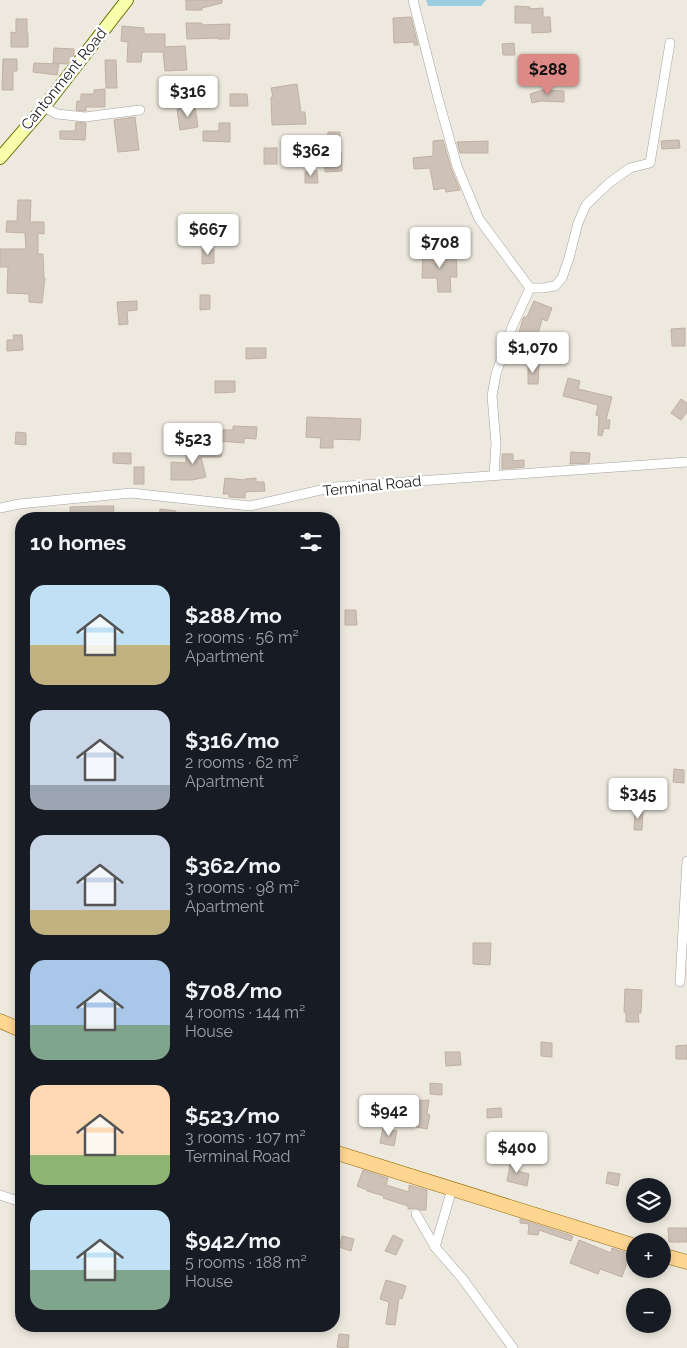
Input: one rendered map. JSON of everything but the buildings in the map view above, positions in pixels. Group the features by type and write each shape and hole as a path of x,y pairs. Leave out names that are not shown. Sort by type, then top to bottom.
{"main road":[{"path":"0,1022 15,1028"},
{"path":"340,1154 626,1243"},
{"path":"671,1258 687,1262"}],"street":[{"name":"Cantonment Road","path":"0,158 44,107 127,0"},
{"path":"412,0 457,166 479,219 530,288"},
{"path":"530,288 555,286 562,278 578,223 586,205 608,183 630,168 650,162 670,43"},
{"path":"44,107 58,114 85,116 140,110"},
{"path":"494,475 496,444 492,396 512,327 530,288"},
{"name":"Terminal Road","path":"0,508 19,504 130,493 250,506 334,487 687,462"},
{"path":"680,982 687,861"},
{"path":"435,1247 452,1189"},
{"path":"0,1195 15,1200"},
{"path":"416,1214 435,1247 462,1278 513,1348"}],"water":[{"path":"426,0 486,0 481,6 428,6"}]}
